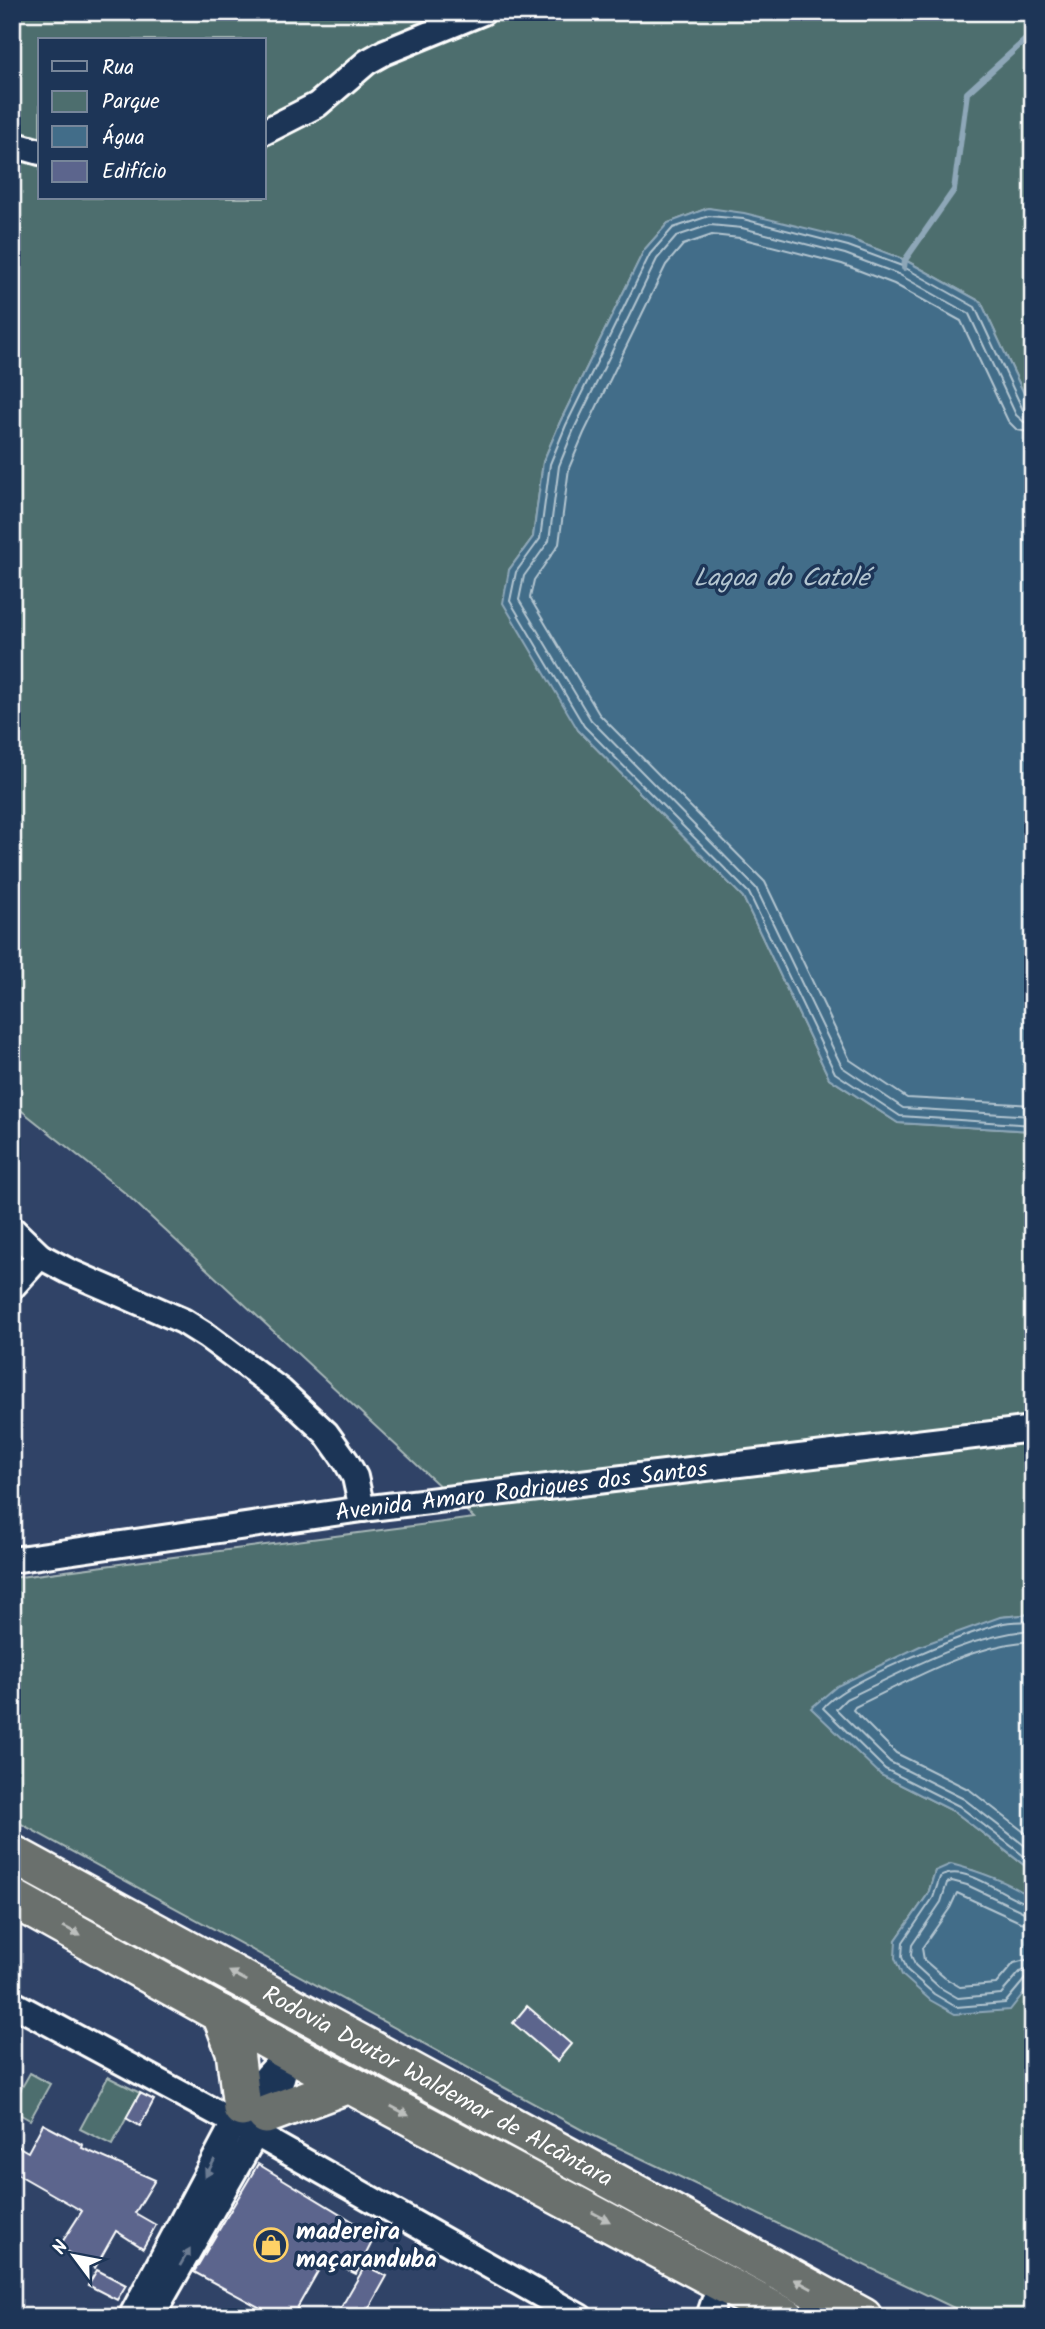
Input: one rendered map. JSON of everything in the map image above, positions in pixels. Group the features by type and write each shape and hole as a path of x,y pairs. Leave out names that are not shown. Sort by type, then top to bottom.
{"highway":[{"name":"Rodovia Doutor Waldemar de Alcântara","path":"12,1854 863,2317"},
{"name":"Rodovia Doutor Waldemar de Alcântara","path":"12,1898 289,2052 786,2317"},
{"path":"221,2014 235,2051 250,2120 349,2084"}],"street":[{"path":"266,131 317,104 384,52 483,12"},
{"path":"12,144 38,151"},
{"path":"12,1229 40,1255 68,1271 183,1321 281,1391 326,1433 346,1461 355,1477 362,1510"},
{"path":"12,1287 40,1255"},
{"name":"Avenida Amaro Rodrigues dos Santos","path":"12,1560 362,1510 1033,1429"},
{"path":"12,2003 250,2120 580,2317"},
{"path":"151,2317 250,2120 253,2091 289,2052"},
{"path":"131,2317 250,2120"},
{"path":"709,2317 721,2281"}],"green space":[{"path":"12,12 1033,12 1033,413 981,302 905,260 850,239 708,208 668,223 644,250 543,462 533,537 509,570 578,730 743,897 829,1078 898,1123 1033,1131 1033,1614 1000,1617 881,1775 955,1812 1033,1872 1033,1899 972,1870 935,1871 928,1894 896,1940 1009,2010 1033,1981 1033,2317 973,2317 584,2131 12,1819 12,1578 474,1518 125,1193 12,1103"},
{"path":"30,2073 50,2084 30,2120 12,2110 12,2105"},
{"path":"108,2077 140,2093 112,2145 80,2129"}],"water":[{"name":"Lagoa do Catolé","path":"708,208 744,213 850,239 905,260 981,302 1033,413 1033,1131 898,1123 829,1078 743,897 578,730 503,603 509,570 533,537 543,462 644,250 668,223"},
{"path":"1033,1614 1033,1872 955,1812 881,1775 811,1708 837,1686 920,1646 1000,1617"},
{"path":"951,1864 994,1878 1033,1899 1033,1981 1010,2010 955,2014 930,2000 902,1975 895,1958 896,1940 928,1894 935,1871"}],"building":[{"path":"527,2006 571,2044 557,2061 513,2023"},
{"path":"140,2093 154,2100 140,2126 126,2118"},
{"path":"43,2124 83,2145 82,2148 155,2180 135,2213 156,2225 143,2248 116,2231 95,2268 59,2247 82,2211 12,2171 12,2143 28,2152"},
{"name":"madereira maçaranduba","path":"258,2164 354,2222 377,2232 356,2274 325,2259 292,2317 277,2317 194,2272"},
{"path":"365,2266 387,2276 364,2317 350,2317 339,2311"},
{"path":"97,2270 126,2285 117,2300 88,2285"}],"waterway":[{"path":"904,268 905,260 954,190 967,93 1033,33"}],"place":[{"name":"madereira maçaranduba","path":"271,2245"}]}
